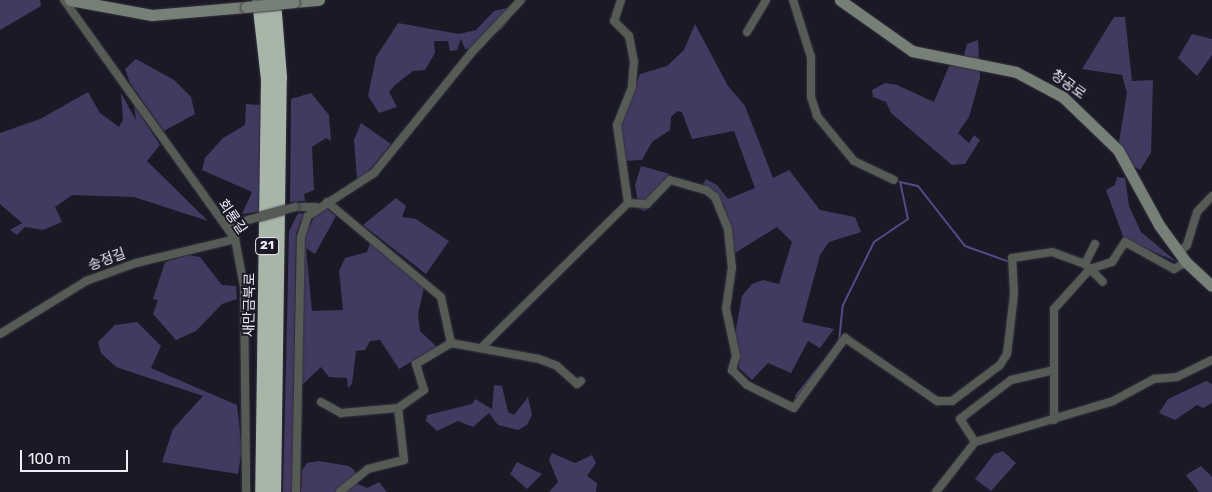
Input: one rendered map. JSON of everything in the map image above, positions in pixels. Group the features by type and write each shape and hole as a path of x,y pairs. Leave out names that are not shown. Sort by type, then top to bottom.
{"highway":[{"name":"새만금북로","path":"273,0 279,77 273,492"},
{"name":"새만금북로","path":"252,4 268,79 262,492"}],"street":[{"name":"회룡길","path":"64,0 226,226 234,240 244,286 246,492"},
{"path":"70,0 152,16 252,4 319,0"},
{"path":"226,226 295,207 316,207 374,173 472,52 522,0"},
{"path":"621,0 614,21 628,36 634,62 632,87 617,126 628,203"},
{"path":"747,32 766,0"},
{"path":"793,0 810,57 811,97 817,116 854,161 894,180"},
{"name":"청공로","path":"840,0 912,51 1016,72 1063,98 1118,150 1182,258 1212,286"},
{"path":"483,346 628,203 647,204 670,180 706,190 715,197 728,230 732,268 726,309 736,356 732,370 747,385 794,408 845,338 937,401 952,401 1000,365 1007,354 1014,294 1012,258 1052,252 1087,266 1103,282"},
{"path":"1087,266 1112,262 1125,242 1174,269 1182,258 1197,212 1212,196"},
{"path":"327,202 440,297 451,342"},
{"path":"296,492 301,237 316,207"},
{"name":"송정길","path":"0,334 86,281 136,262 234,240"},
{"path":"1054,420 1050,371 1054,309 1087,266 1096,244"},
{"path":"322,402 342,413 398,408 424,390 416,364 451,342 483,346 557,366 577,384 581,381"},
{"path":"936,492 974,442 1054,420 1212,360"},
{"path":"974,442 960,419 1011,380 1050,371"},
{"path":"340,492 368,469 404,460 398,408"}],"shaded area":[{"path":"0,0 40,0 41,6 0,30"},
{"path":"507,8 510,19 502,29 472,48 465,49 461,39 457,50 450,51 448,41 434,41 435,53 425,70 413,71 389,92 397,107 379,113 368,96 376,57 398,23 459,34 476,30 494,11"},
{"path":"1114,17 1125,17 1132,81 1153,80 1151,153 1140,170 1131,165 1119,142 1127,93 1122,75 1082,69"},
{"path":"695,24 728,86 745,106 773,178 789,170 820,210 855,217 861,232 829,242 820,255 802,322 834,329 820,348 808,341 791,373 768,363 752,380 739,368 735,334 742,296 752,284 763,280 779,284 792,242 777,227 735,253 724,206 703,184 706,179 717,185 728,199 755,188 734,131 692,139 682,112 677,111 671,117 670,130 652,142 642,160 625,161 620,129 640,74 667,66 684,50"},
{"path":"1192,34 1212,39 1212,55 1197,76 1178,58"},
{"path":"978,40 980,78 969,117 958,133 969,143 974,135 980,140 965,164 952,165 891,113 886,102 873,97 872,90 885,83 897,85 934,102 949,66 961,66 967,44"},
{"path":"136,59 174,80 191,97 195,114 164,131 130,83 125,69"},
{"path":"88,92 100,113 119,127 123,120 121,93 136,120 134,105 160,145 147,161 208,221 134,197 72,195 55,207 62,222 43,230 25,227 17,235 10,230 22,223 0,204 0,133 40,119"},
{"path":"311,93 329,115 331,141 326,138 312,147 314,190 304,194 305,201 290,202 291,99"},
{"path":"246,104 260,105 259,212 242,214 252,192 202,170 205,158 223,138 245,125"},
{"path":"361,123 391,144 363,178 357,179 354,140"},
{"path":"641,166 670,174 663,182 662,193 645,211 639,209 635,185"},
{"path":"1117,177 1125,178 1129,206 1141,232 1177,262 1124,239 1106,190 1115,185"},
{"path":"396,198 406,206 402,217 416,219 449,241 426,274 363,225"},
{"path":"326,208 336,216 315,254 306,248 312,311 343,310 339,271 345,258 367,252 370,243 425,283 418,314 420,331 437,347 399,369 380,340 370,341 365,350 356,351 352,384 348,388 347,378 329,377 321,367 301,386 305,236 315,215"},
{"path":"298,213 304,214 296,234 292,492 283,492 289,231"},
{"path":"188,255 200,257 222,285 236,286 237,299 222,304 196,331 176,340 153,314 158,300 153,299 165,262"},
{"path":"137,322 161,346 151,368 237,405 242,449 238,474 162,462 173,429 203,396 116,367 101,353 98,342 115,325"},
{"path":"1206,381 1212,384 1212,403 1203,408 1197,405 1175,420 1159,413 1168,399"},
{"path":"494,385 502,386 508,412 514,415 528,397 532,415 527,425 518,430 498,425 489,413 473,427 458,421 437,431 426,421 427,415 472,404 475,399 492,409"},
{"path":"1003,451 1016,463 991,491 975,479 994,454"},
{"path":"552,453 575,463 592,455 596,463 587,476 597,483 596,492 549,492 558,482 549,460"},
{"path":"319,461 349,466 355,471 356,483 367,488 379,482 387,492 301,492 302,470 307,463"},
{"path":"517,462 542,474 527,489 510,474"},
{"path":"1201,466 1212,477 1212,492 1199,492 1186,475"}],"waterway":[{"path":"839,341 843,305 874,242 908,219 900,182 918,186 965,246 1007,261"},
{"path":"796,396 822,363"}]}
